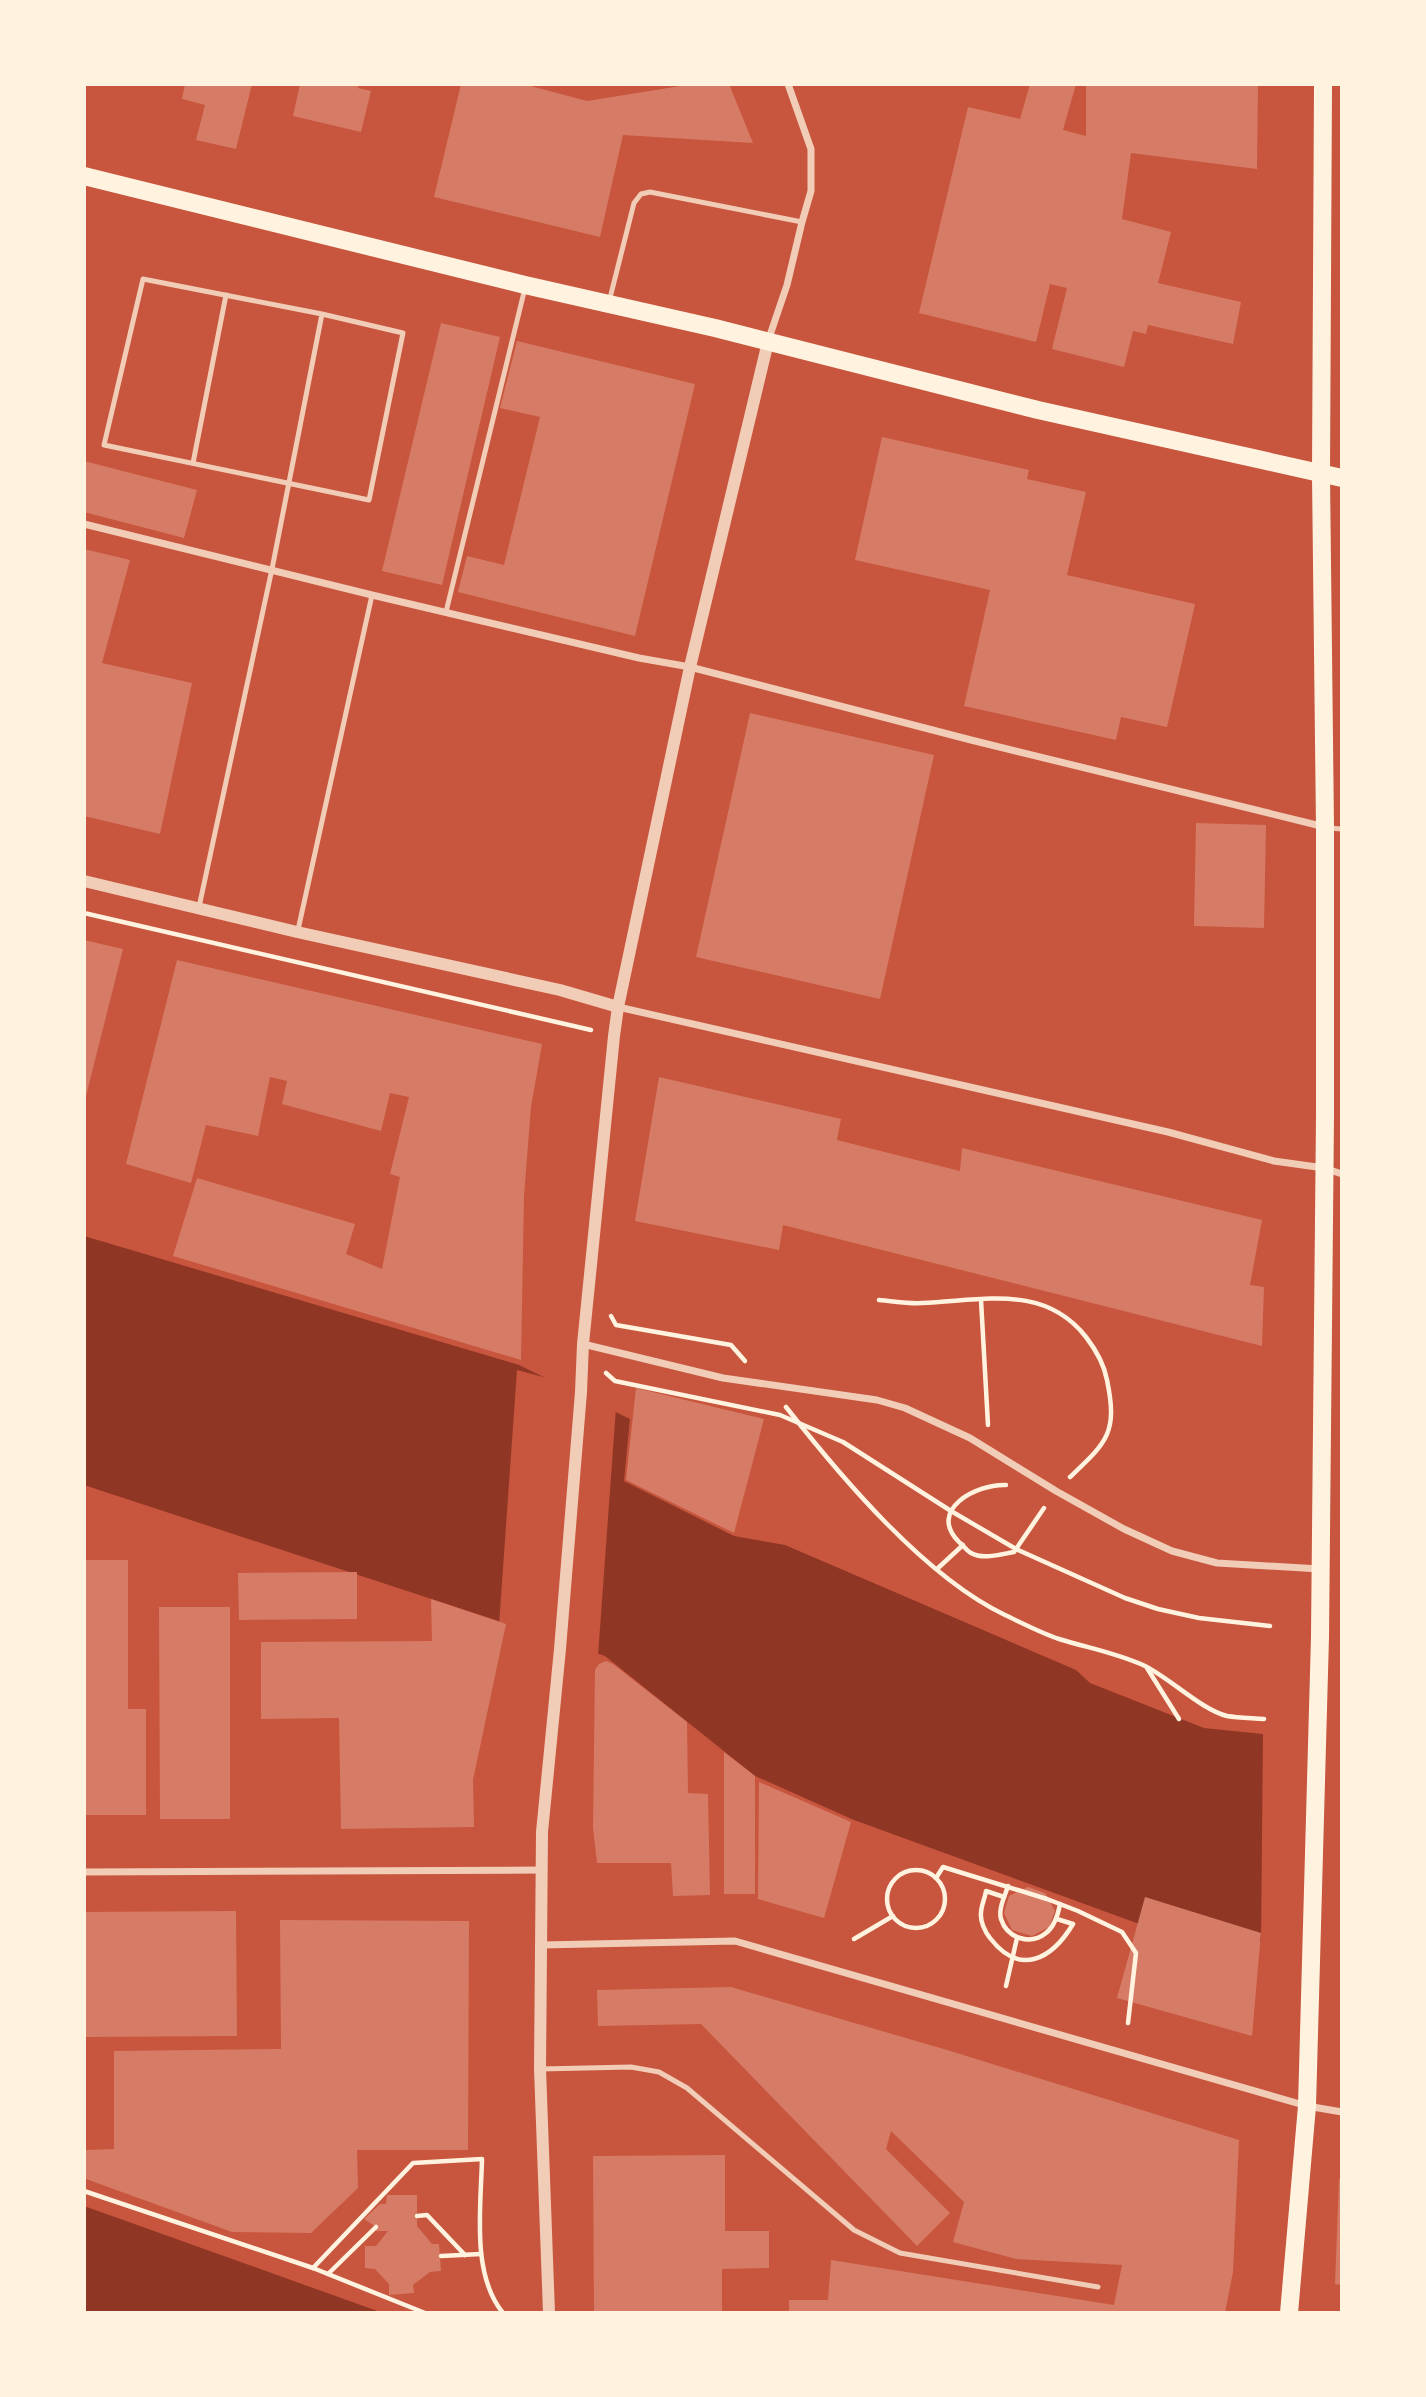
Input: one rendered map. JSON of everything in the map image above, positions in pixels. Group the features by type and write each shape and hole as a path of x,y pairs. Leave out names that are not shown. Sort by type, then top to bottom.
{"main road":[{"path":"1289,2313 1307,2106 1320,1637 1324,1168 1334,829 1321,475 1323,84"},
{"path":"84,176 1038,410 1342,478"}],"street":[{"path":"549,2313 540,2069 543,1822 560,1649 583,1343 614,1036 690,667 768,342 787,285 811,191 811,149 788,84"},
{"path":"84,524 372,595 639,658 690,667 971,740 1334,829"},
{"path":"84,881 297,932 561,990 618,1007 1168,1132 1274,1161 1324,1168 1342,1174"},
{"path":"583,1343 723,1378 877,1400 905,1408 989,1449 1124,1529 1172,1551 1217,1563 1321,1569"},
{"path":"84,1872 541,1870"},
{"path":"540,1945 735,1941 1307,2106 1342,2112"}],"lane":[{"path":"609,304 634,203 641,194 650,192 802,222"},
{"path":"143,279 322,314 403,333 369,500 104,445 143,279"},
{"path":"446,612 525,285"},
{"path":"193,463 226,295"},
{"path":"199,908 272,569 322,314"},
{"path":"297,932 372,595"},
{"path":"540,2069 631,2067 659,2072 687,2088 854,2230 900,2253 1098,2287"}],"path":[{"path":"84,913 614,1036"},
{"path":"879,1300 919,1304 967,1299 1020,1298 1039,1302 1060,1313 1080,1329 1096,1350 1106,1374 1113,1412 1109,1429 1098,1451 1056,1491 1014,1552 986,1556 971,1554 951,1534 948,1520 951,1511 963,1498 989,1486 1056,1491"},
{"path":"981,1300 989,1449"},
{"path":"615,1325 731,1345 767,1385"},
{"path":"582,1365 598,1367 615,1381 780,1415 843,1442 1016,1549 1125,1598 1199,1618 1270,1626"},
{"path":"788,1409 798,1424 898,1533 970,1596 1004,1615 1056,1638 1120,1655 1147,1667 1172,1681 1209,1708 1226,1716 1264,1719"},
{"path":"937,1569 963,1545"},
{"path":"1147,1667 1179,1719"},
{"path":"936,1878 943,1867 1060,1904 1122,1932 1136,1953 1128,2023"},
{"path":"919,1869 936,1878 945,1895 941,1913 935,1920 917,1928 899,1923 892,1916 886,1898 893,1880 900,1874 919,1869"},
{"path":"1008,1886 1000,1918 1017,1938 1030,1940 1045,1934 1057,1919 1060,1904"},
{"path":"1004,1897 986,1891 980,1914 985,1932 1000,1951 1012,1957 1029,1961 1054,1948 1064,1939 1073,1924 1057,1919"},
{"path":"854,1938 892,1916"},
{"path":"1006,1986 1017,1938"},
{"path":"313,2268 414,2163 482,2159 481,2254 485,2282 494,2303 503,2313"},
{"path":"84,2191 313,2268 425,2313"},
{"path":"417,2216 427,2215 465,2255"},
{"path":"328,2274 376,2227"},
{"path":"441,2256 481,2254"}],"shaded area":[{"path":"84,1236 519,1365 630,1419 624,1481 734,1536 785,1545 1076,1670 1090,1683 1204,1728 1342,1742 1342,1948 1246,1940 1142,1925 854,1820 755,1776 605,1656 84,1485"},
{"path":"84,2206 383,2313 84,2313"}],"pier":[{"path":"517,1370 562,1382 616,1408 598,1656 499,1625"},
{"path":"1263,1731 1342,1738 1342,1951 1261,1945"}],"building":[{"path":"185,84 252,84 236,149 196,140 205,105 182,99"},
{"path":"300,84 359,84 358,88 371,91 361,132 293,116"},
{"path":"461,84 523,84 587,101 693,84 729,84 753,143 623,135 600,237 434,197"},
{"path":"1030,84 1076,84 1063,130 1086,136 1086,84 1258,84 1257,169 1131,153 1122,219 1171,232 1158,283 1241,302 1233,344 1148,325 1146,334 1133,331 1124,367 1052,349 1067,288 1050,284 1036,342 919,313 968,107 1020,119"},
{"path":"441,323 500,337 442,585 382,571"},
{"path":"517,341 695,384 635,636 458,592 467,556 504,565 540,417 500,408"},
{"path":"882,437 1029,470 1027,479 1086,492 1067,575 1195,604 1167,727 1121,717 1116,740 964,706 990,590 855,560"},
{"path":"84,461 197,490 184,538 84,512"},
{"path":"84,549 130,560 102,663 192,683 160,834 84,816"},
{"path":"750,713 934,755 880,999 696,957"},
{"path":"1196,823 1266,825 1264,928 1194,926"},
{"path":"84,940 123,949 85,1100 84,1100"},
{"path":"177,960 542,1044 531,1107 524,1196 521,1360 173,1256 197,1178 355,1224 346,1254 382,1269 400,1177 390,1174 409,1097 390,1093 381,1131 282,1104 287,1081 270,1077 258,1136 206,1125 191,1183 126,1164"},
{"path":"659,1077 841,1119 837,1140 960,1171 962,1148 1262,1220 1250,1285 1264,1287 1262,1346 783,1225 779,1250 635,1221"},
{"path":"636,1388 764,1419 734,1533 626,1480"},
{"path":"84,1560 128,1560 128,1709 146,1709 146,1815 84,1815"},
{"path":"357,1572 357,1619 239,1620 238,1573"},
{"path":"431,1599 506,1624 473,1780 474,1827 341,1829 339,1718 261,1719 261,1642 432,1641"},
{"path":"159,1607 230,1607 230,1819 160,1819"},
{"path":"606,1661 687,1722 688,1793 708,1794 710,1895 673,1896 671,1863 597,1863 593,1828 595,1670 599,1664"},
{"path":"724,1752 755,1776 755,1894 724,1894"},
{"path":"759,1782 851,1822 824,1918 758,1899"},
{"path":"1028,1887 1045,1893 1055,1911 1049,1927 1032,1936 1012,1930 1004,1913 1009,1896"},
{"path":"1145,1897 1261,1933 1252,2036 1117,1998"},
{"path":"236,1911 237,2036 84,2037 84,1912"},
{"path":"280,1920 469,1921 468,2150 357,2150 358,2188 311,2233 232,2232 86,2179 86,2150 114,2149 114,2051 281,2049"},
{"path":"731,1987 1239,2140 1233,2272 1225,2313 789,2313 789,2300 828,2300 831,2260 1114,2305 1122,2265 1016,2259 953,2242 964,2202 891,2131 886,2149 950,2213 917,2246 701,2024 598,2026 597,1990"},
{"path":"725,2155 725,2231 769,2231 769,2268 722,2269 722,2313 594,2313 593,2156"},
{"path":"1339,2179 1342,2179 1342,2285 1335,2284"},
{"path":"387,2195 417,2195 417,2226 432,2244 439,2244 441,2271 430,2272 413,2285 414,2293 389,2295 389,2284 375,2269 365,2268 365,2246 376,2246 388,2231 376,2231 376,2227 364,2219 380,2204 386,2204"}]}
